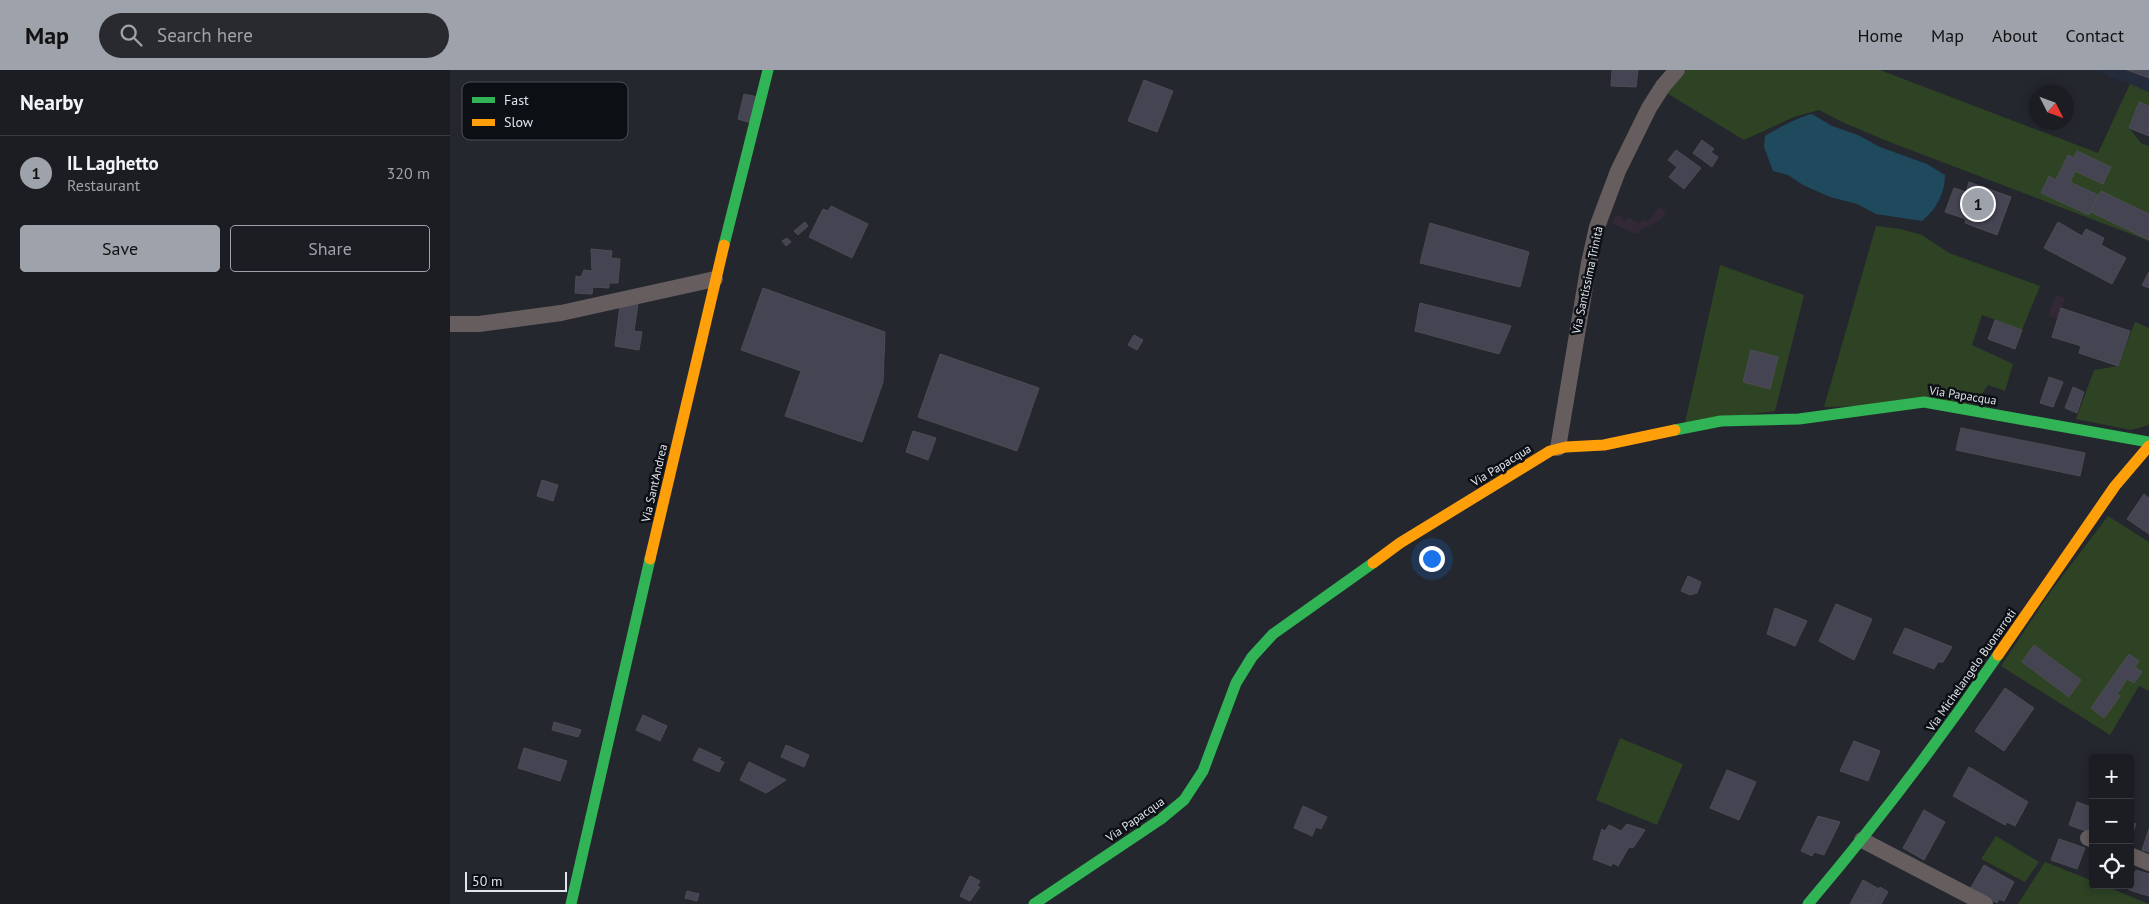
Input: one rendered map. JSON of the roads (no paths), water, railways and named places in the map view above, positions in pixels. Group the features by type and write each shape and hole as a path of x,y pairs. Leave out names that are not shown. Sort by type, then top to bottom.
{"street":[{"name":"Via Sant'Andrea","path":"571,904 716,279 768,70"},
{"name":"Via Santissima Trinità","path":"1558,448 1595,235 1616,177 1649,108 1658,92 1677,70"},
{"path":"450,324 484,323 561,313 716,279"},
{"name":"Via Papacqua","path":"1034,904 1161,819 1184,800 1203,771 1236,683 1252,657 1273,634 1400,543 1537,458 1558,448 1604,445 1721,421 1799,419 1924,402 2149,444"},
{"name":"Via Michelangelo Buonarroti","path":"1811,903 1945,732 2114,486 2149,444"},
{"path":"1862,840 1985,904"},
{"path":"2134,857 2149,863"}],"place":[{"name":"IL Laghetto","path":"1978,204"}]}
